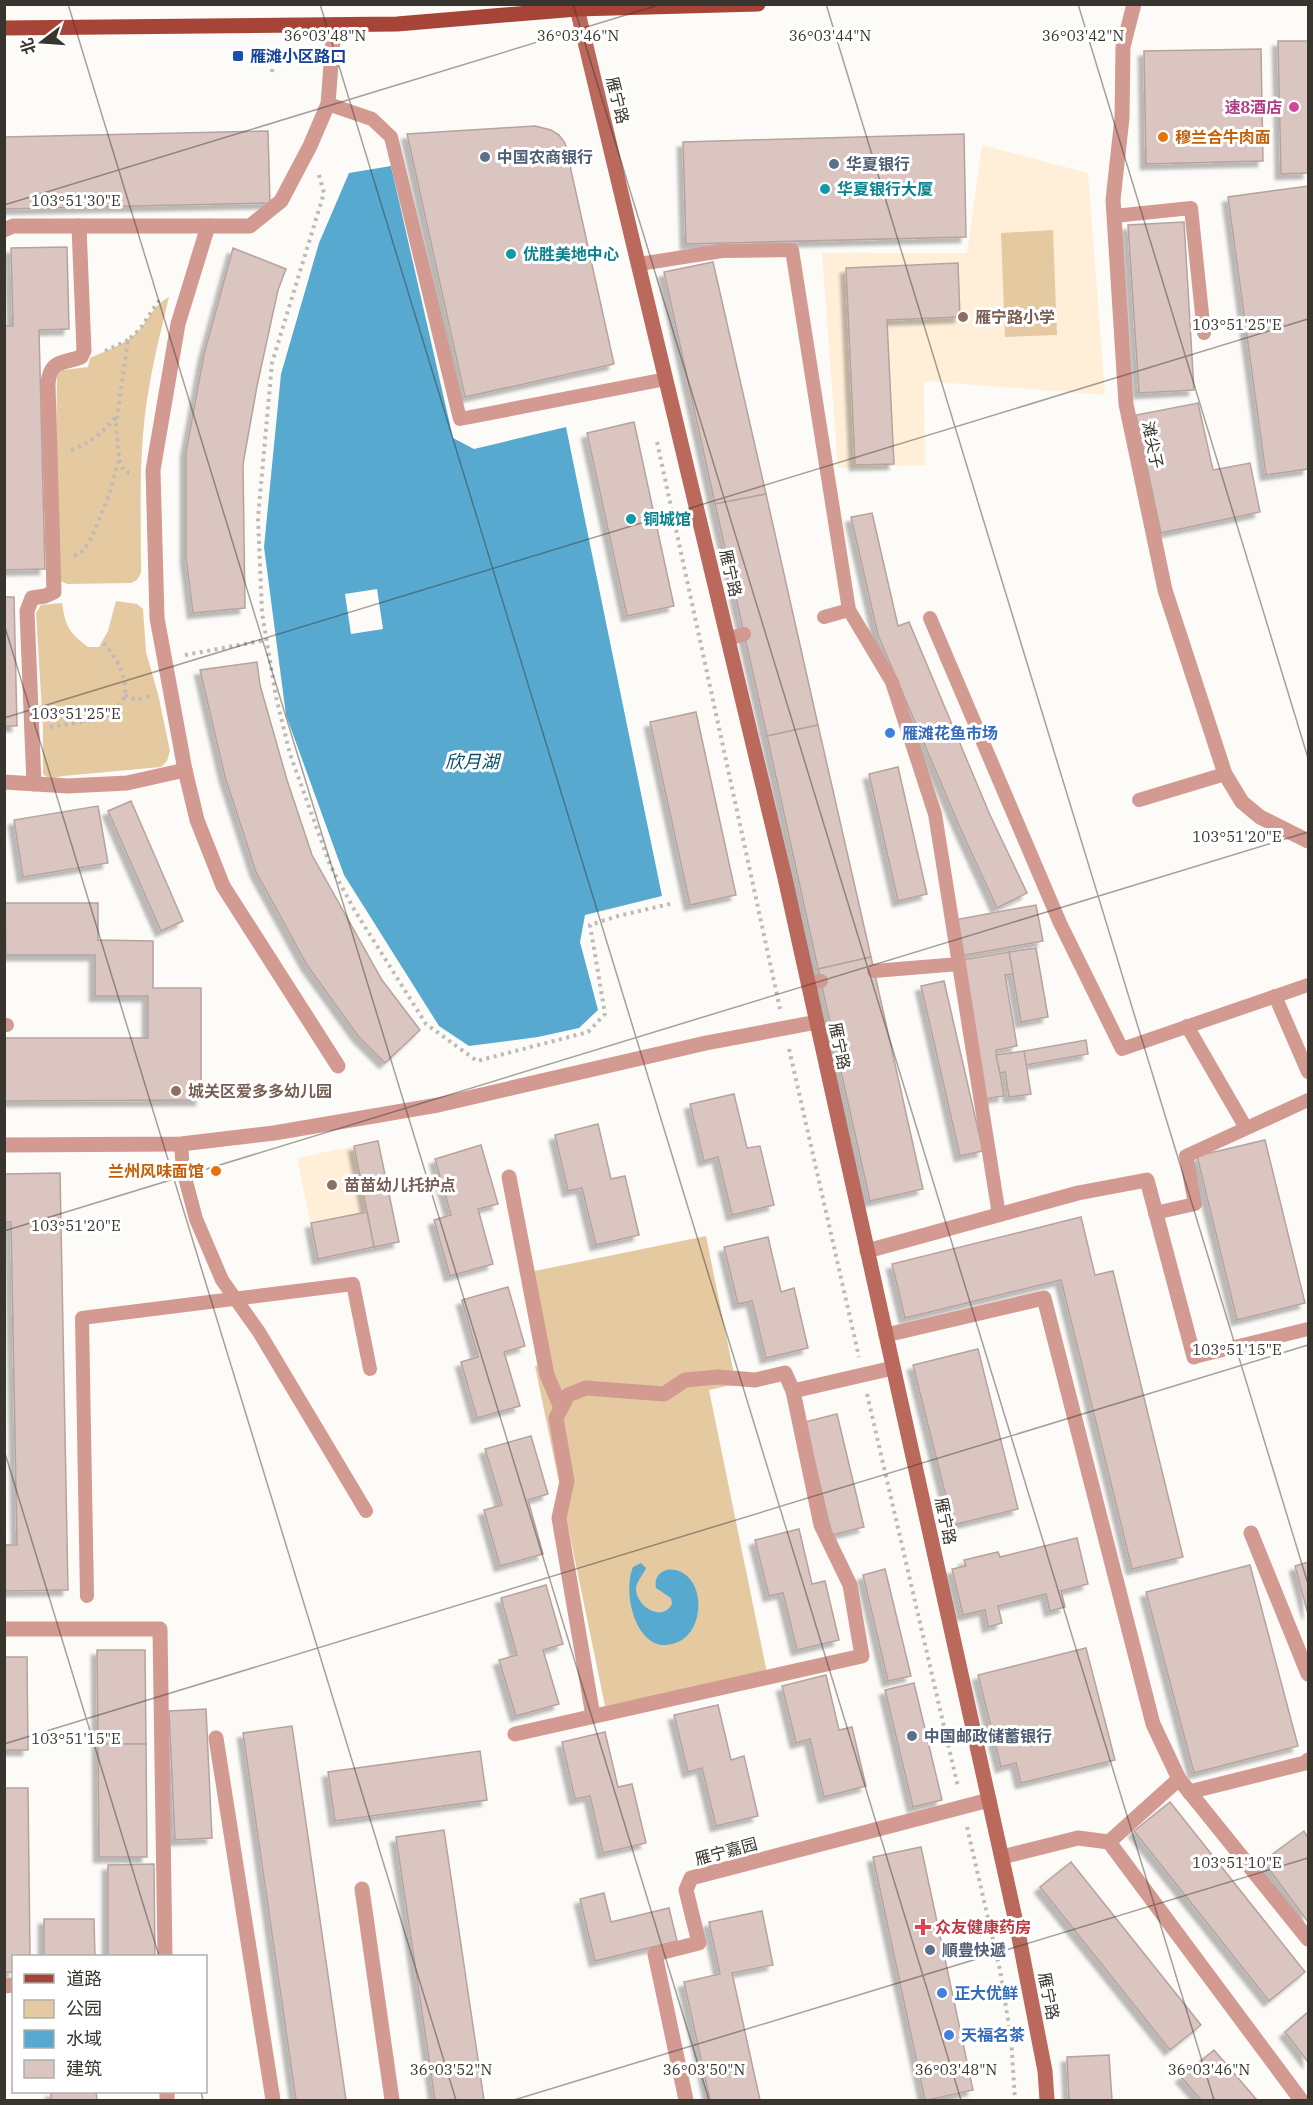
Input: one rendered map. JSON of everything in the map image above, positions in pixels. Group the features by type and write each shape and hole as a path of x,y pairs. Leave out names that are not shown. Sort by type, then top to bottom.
{"main road":[{"path":"4,28 397,24 576,7 758,4"},
{"name":"雁宁路","path":"576,7 728,639 815,983 817,1022 1002,1857 1045,2071 1047,2100"}],"street":[{"name":"滩尖子","path":"1134,4 1124,47 1122,118 1113,200 1126,404 1165,590 1225,774 1242,802 1260,817 1308,841"},
{"path":"4,230 13,226 250,226 282,201 328,104 334,25"},
{"path":"34,784 27,611 32,598 45,596 54,591 49,373 54,366 81,357 84,351 79,226"},
{"path":"208,226 178,324 153,470 156,618 185,770 197,820 223,886 338,1066"},
{"path":"4,782 68,786 127,783 185,770"},
{"path":"4,1145 181,1144 273,1133 438,1105 706,1043 817,1022"},
{"path":"509,1177 547,1375 561,1408"},
{"path":"867,1251 1078,1193 1147,1180 1194,1357"},
{"path":"886,1335 1044,1298 1153,1724 1179,1779 1308,1940"},
{"path":"793,1391 893,1368"},
{"path":"515,1734 862,1656 850,1585 821,1525 793,1391 785,1373 755,1380 718,1377 685,1380 664,1394 586,1388 568,1395 556,1419 567,1481 559,1518 593,1716"},
{"path":"1251,1533 1308,1674"},
{"path":"4,1629 160,1629 165,1955"},
{"path":"216,1738 273,2100"},
{"path":"1189,1792 1305,1763 1308,1760"},
{"path":"1109,1842 1179,1779"},
{"name":"雁宁嘉园","path":"686,2100 655,1954 699,1943 686,1890 691,1878 989,1800"},
{"path":"1002,1857 1078,1838 1109,1842 1301,2100"},
{"path":"362,1889 392,2100"}],"lane":[{"path":"328,104 372,119 391,137 460,419 666,379"},
{"path":"1114,216 1191,208 1204,333"},
{"path":"639,264 722,251 792,250 849,610 892,682 935,814 999,1215"},
{"path":"824,617 849,610"},
{"path":"930,618 1060,923 1122,1049 1308,985"},
{"path":"728,639 744,634"},
{"path":"1139,800 1225,774"},
{"path":"874,971 959,964"},
{"path":"1275,996 1308,1072"},
{"path":"1187,1026 1246,1128"},
{"path":"1155,1213 1195,1204 1186,1156 1308,1100"},
{"path":"181,1144 183,1170 196,1219 222,1280 259,1332 366,1511"},
{"path":"87,1596 82,1318 353,1284 370,1369"},
{"path":"1194,1357 1308,1329"}],"path":[{"path":"324,193 272,363 258,518 262,613 276,697 290,754 330,865 355,911 426,1024 477,1061 588,1032 605,1014 590,925 674,903"},
{"path":"53,563 67,560 82,551 92,537 109,495 119,459 116,425 129,340 140,329 158,302 189,288"},
{"path":"51,454 63,453 94,440 117,415"},
{"path":"654,430 784,1028 1000,1970 1011,2038 1015,2100"},
{"path":"164,659 267,640"},
{"path":"31,730 108,718 125,695 121,666 103,642"},
{"path":"125,695 136,700 144,699 170,689"}],"shaded area":[{"name":"雁宁路小学","path":"982,145 1088,173 1105,395 924,381 925,465 838,468 822,253 967,253"},
{"name":"苗苗幼儿托护点","path":"354,1146 374,1247 318,1259 297,1158"}],"green space":[{"path":"1053,230 1057,335 1005,337 1001,233"},
{"path":"169,297 145,411 141,480 141,573 137,580 131,583 67,584 61,581 56,453 57,373 63,370 88,367 90,358 135,334 156,307"},
{"path":"116,601 137,604 143,609 146,652 170,751 167,761 161,767 49,779 43,774 43,728 36,613 41,605 62,603 67,624 72,633 88,647 99,647 108,631"},
{"path":"706,1236 736,1384 709,1390 767,1673 605,1706 535,1366 548,1364 530,1272"}],"water":[{"name":"欣月湖","path":"391,166 453,438 474,449 566,427 662,896 585,915 580,942 598,1010 579,1028 538,1037 469,1046 439,1026 344,875 286,715 264,547 281,374 319,243 349,173","holes":["377,589 383,629 351,634 345,594"]},
{"path":"641,1563 646,1568 637,1584 637,1595 650,1610 662,1612 668,1610 672,1604 671,1598 656,1588 657,1577 664,1571 673,1570 683,1573 695,1587 698,1597 697,1618 688,1635 680,1641 666,1645 654,1642 644,1634 637,1623 632,1609 630,1579 633,1567"}],"building":[{"name":"速8酒店","path":"1278,41 1308,41 1308,173 1281,174"},
{"path":"1261,49 1263,161 1146,164 1144,51"},
{"name":"优胜美地中心","path":"535,126 551,130 565,143 614,364 465,397 407,134"},
{"path":"268,131 270,203 4,209 4,137"},
{"name":"华夏银行大厦","path":"964,134 966,237 686,244 683,142"},
{"path":"1308,186 1308,469 1266,475 1228,197"},
{"path":"1184,222 1194,390 1139,393 1128,225"},
{"path":"67,247 69,329 39,330 45,569 4,570 4,326 13,326 11,248"},
{"path":"233,248 286,269 278,290 243,464 245,608 193,613 186,558 186,452 204,354"},
{"path":"713,262 766,494 715,504 664,272"},
{"path":"958,263 960,317 887,320 894,464 855,465 846,268"},
{"path":"1198,403 1213,470 1250,463 1260,512 1161,533 1136,415"},
{"name":"铜城馆","path":"634,422 674,606 627,616 587,433"},
{"path":"766,494 818,725 767,736 715,504"},
{"path":"872,513 898,626 909,622 990,815 1027,893 997,908 960,828 878,635 851,517"},
{"path":"4,597 14,597 17,726 4,726"},
{"path":"257,662 260,685 287,780 312,855 382,980 420,1030 385,1063 358,1036 307,965 256,872 225,777 200,670"},
{"path":"696,712 736,895 690,905 650,722"},
{"path":"818,725 871,957 818,969 767,736"},
{"path":"898,767 927,894 898,901 869,774"},
{"path":"131,801 183,921 161,931 108,811"},
{"path":"98,806 108,863 23,877 14,820"},
{"path":"5,903 98,903 98,940 153,941 153,988 201,988 201,1100 4,1101 4,1038 148,1038 148,996 95,996 95,955 6,955"},
{"path":"1036,905 1043,941 961,956 954,920"},
{"path":"1036,948 1048,1017 1021,1022 1009,952"},
{"path":"1009,952 1013,974 1005,975 1017,1046 996,1050 1004,1096 985,1099 962,960"},
{"path":"871,957 923,1189 870,1201 818,969"},
{"path":"944,981 983,1151 960,1156 921,986"},
{"path":"1086,1040 1088,1054 1026,1065 1024,1051"},
{"path":"1024,1051 1031,1094 1009,1097 1005,1072 1000,1073 996,1055"},
{"path":"734,1094 747,1148 760,1146 774,1205 732,1215 718,1157 704,1161 690,1104"},
{"path":"598,1124 611,1179 625,1176 639,1235 596,1245 582,1188 568,1191 555,1135"},
{"path":"1265,1140 1305,1303 1237,1320 1197,1156"},
{"path":"378,1141 399,1242 374,1247 354,1146"},
{"path":"481,1145 498,1204 478,1209 493,1264 450,1276 434,1220 451,1215 435,1159"},
{"path":"60,1173 68,1590 4,1591 4,1545 17,1545 11,1222 4,1222 4,1174"},
{"path":"367,1212 374,1247 318,1259 311,1223"},
{"path":"1081,1217 1095,1275 1113,1271 1183,1557 1132,1569 1061,1280 905,1318 892,1264"},
{"path":"768,1237 781,1292 794,1288 808,1348 766,1358 752,1301 738,1304 724,1247"},
{"path":"508,1287 525,1346 504,1352 520,1406 477,1418 461,1362 478,1357 462,1300"},
{"path":"978,1349 1018,1509 953,1525 913,1365"},
{"path":"837,1414 864,1527 832,1535 805,1422"},
{"path":"531,1436 548,1494 528,1500 543,1554 500,1566 484,1510 502,1505 485,1449"},
{"path":"799,1529 812,1584 825,1581 839,1640 797,1650 783,1593 769,1596 755,1540"},
{"path":"1077,1538 1088,1584 1061,1591 1065,1607 1050,1611 1046,1594 998,1606 1002,1623 988,1627 985,1610 963,1615 952,1569 966,1566 964,1560 998,1552 1000,1557"},
{"path":"1308,1562 1308,1614 1295,1566"},
{"path":"1250,1565 1298,1746 1194,1773 1146,1592"},
{"path":"885,1569 911,1676 888,1681 863,1575"},
{"path":"546,1585 563,1644 543,1650 559,1704 516,1716 499,1660 517,1655 501,1598"},
{"path":"1086,1648 1115,1760 1021,1783 1016,1763 1001,1767 978,1675"},
{"path":"97,1650 145,1650 146,1744 98,1744"},
{"path":"4,1657 27,1657 28,1750 4,1750"},
{"path":"826,1675 839,1730 852,1727 866,1786 824,1797 810,1739 796,1743 782,1686"},
{"path":"914,1683 942,1800 913,1807 885,1690"},
{"path":"718,1705 731,1760 744,1756 758,1816 716,1826 702,1768 688,1772 674,1715"},
{"path":"206,1709 212,1838 175,1840 169,1711"},
{"path":"292,1726 346,2100 296,2100 243,1733"},
{"path":"605,1732 618,1787 632,1784 646,1843 603,1853 590,1796 575,1799 562,1742"},
{"path":"98,1744 146,1744 147,1857 99,1857"},
{"path":"480,1751 487,1800 335,1821 328,1772"},
{"path":"4,1788 28,1788 30,1955 12,1955 12,1972 4,1972"},
{"path":"1170,1802 1305,1972 1269,2001 1134,1831"},
{"path":"444,1830 484,2100 435,2100 396,1837"},
{"path":"1304,1831 1308,1838 1308,1922 1263,1861"},
{"path":"921,1847 973,2090 928,2100 925,2100 873,1857"},
{"path":"1071,1862 1201,2025 1170,2050 1040,1887"},
{"path":"154,1864 155,1955 108,1955 108,1865"},
{"path":"604,1893 611,1922 669,1908 677,1941 595,1961 580,1899"},
{"path":"762,1911 773,1965 732,1973 760,2100 710,2100 684,1982 720,1974 709,1922"},
{"path":"44,1919 94,1919 95,1955 44,1955"},
{"path":"1308,2012 1308,2062 1285,2032"},
{"path":"1214,2050 1257,2100 1201,2100 1181,2077"},
{"path":"1109,2055 1112,2100 1069,2100 1067,2057"},
{"path":"51,2093 96,2093 97,2100 51,2100"}],"place":[{"name":"雁滩小区路口","path":"238,56"},
{"name":"速8酒店","path":"1294,107"},
{"name":"穆兰合牛肉面","path":"1163,137"},
{"name":"中国农商银行","path":"485,157"},
{"name":"华夏银行","path":"834,164"},
{"name":"华夏银行大厦","path":"825,189"},
{"name":"优胜美地中心","path":"511,254"},
{"name":"雁宁路小学","path":"963,317"},
{"name":"铜城馆","path":"631,519"},
{"name":"雁滩花鱼市场","path":"890,733"},
{"name":"城关区爱多多幼儿园","path":"176,1091"},
{"name":"兰州风味面馆","path":"216,1171"},
{"name":"苗苗幼儿托护点","path":"332,1185"},
{"name":"中国邮政储蓄银行","path":"912,1736"},
{"name":"众友健康药房","path":"923,1927"},
{"name":"順豊快遞","path":"930,1950"},
{"name":"正大优鲜","path":"942,1993"},
{"name":"天福名茶","path":"949,2035"}]}
